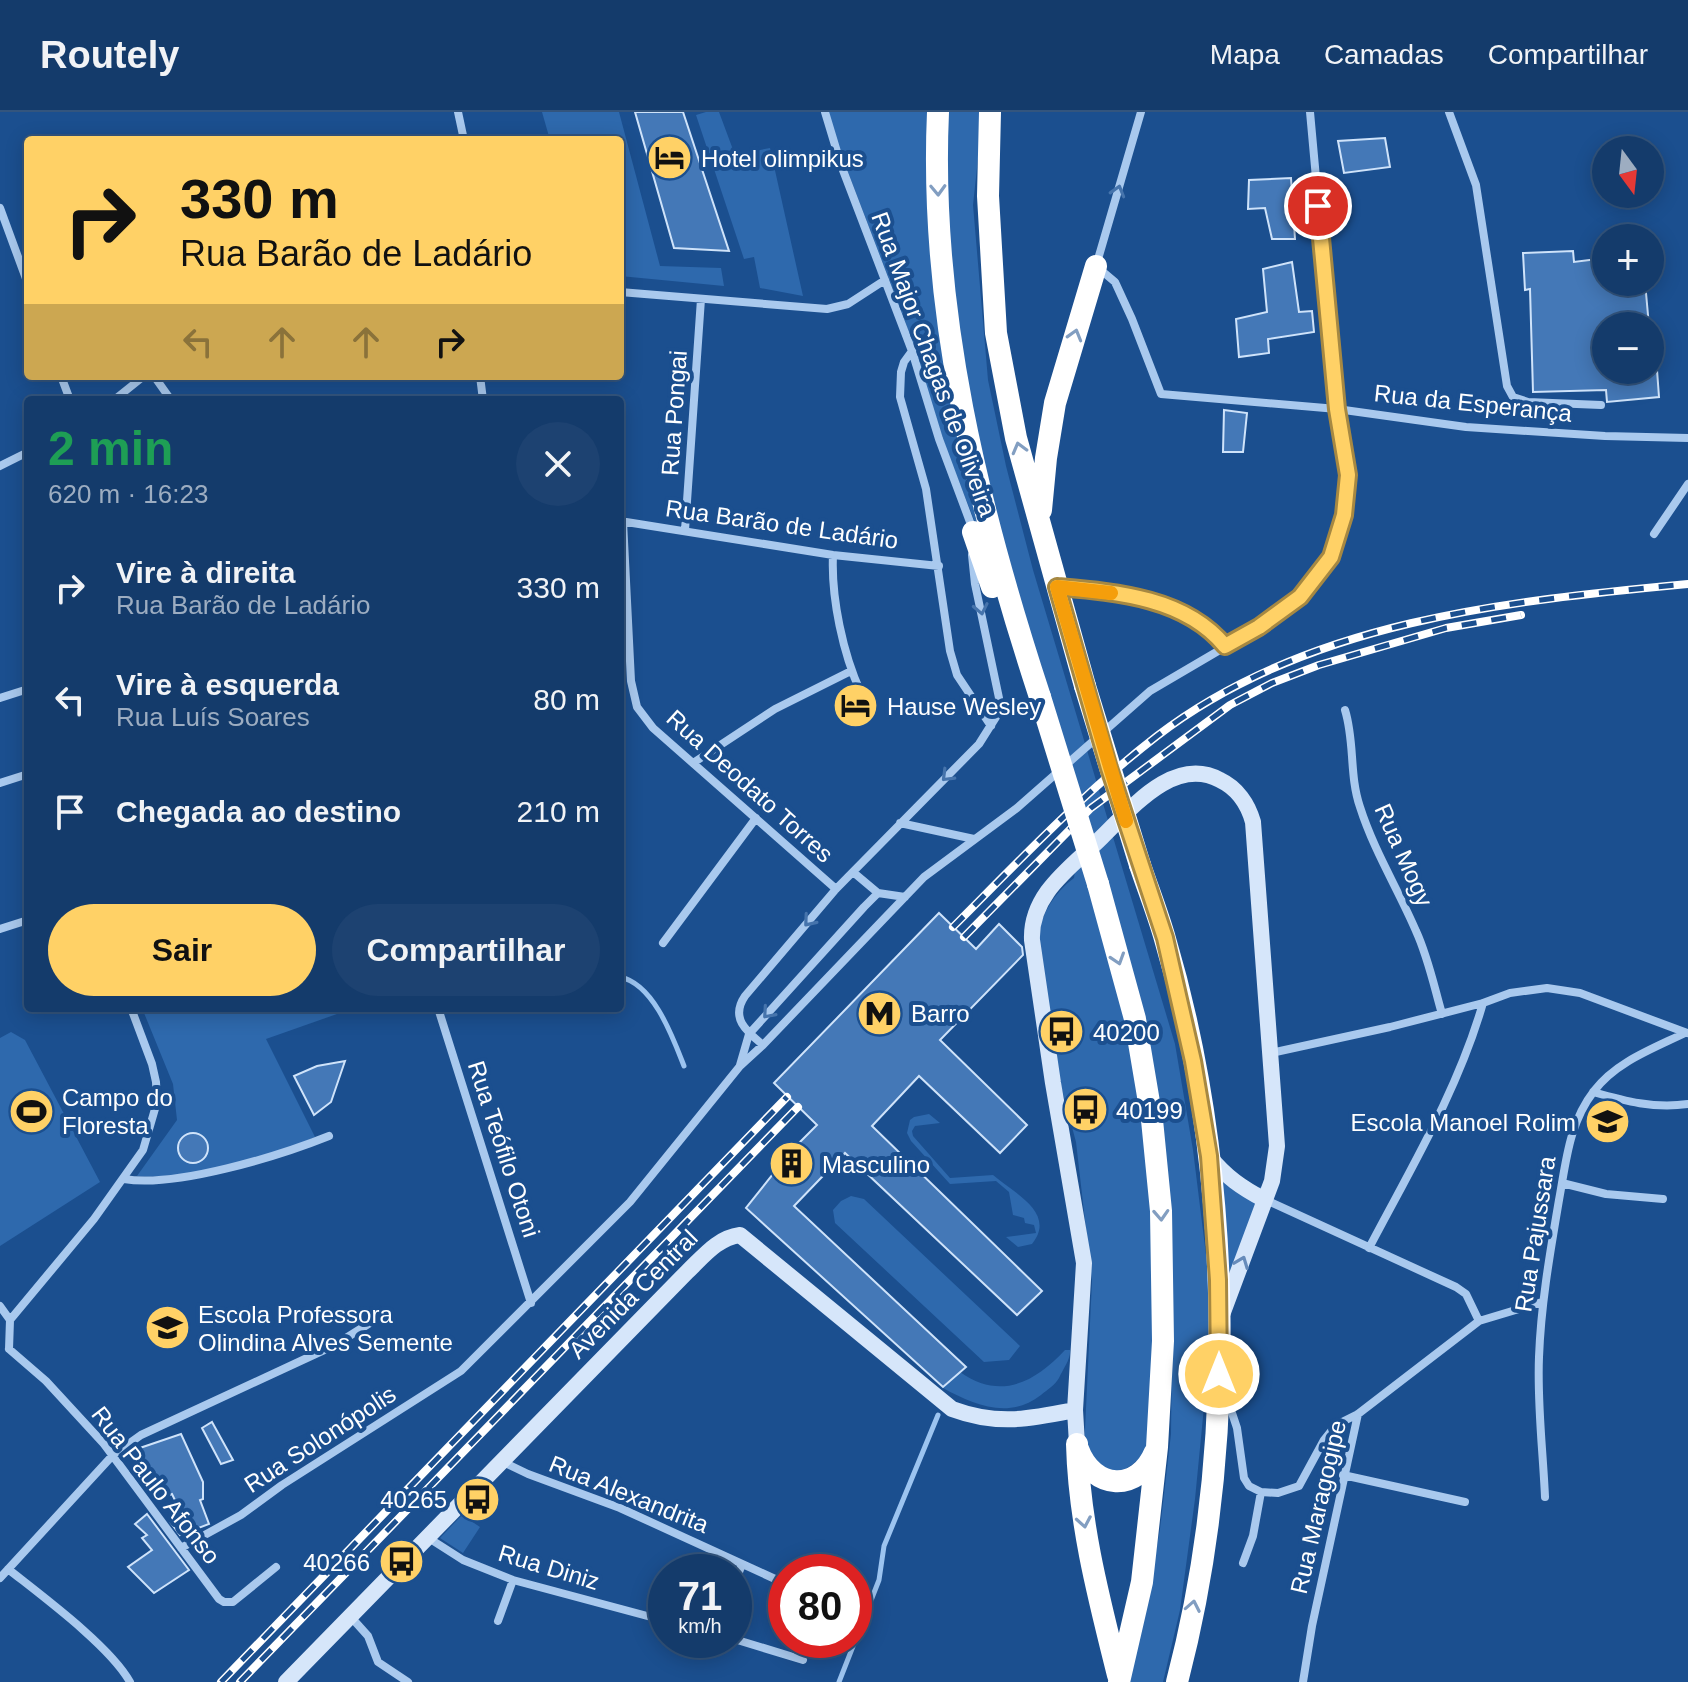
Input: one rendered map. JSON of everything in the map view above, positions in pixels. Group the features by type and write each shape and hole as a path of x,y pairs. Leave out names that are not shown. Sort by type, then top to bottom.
{"highway":[{"path":"938,112 936,153 940,252 952,351 967,435 1022,644 1098,884 1135,1019 1154,1135 1161,1211 1163,1341 1157,1447 1142,1582 1119,1681"},
{"path":"990,112 988,196 996,333 1016,438 1085,686 1172,965 1209,1156 1218,1267 1219,1374 1214,1474 1205,1546 1177,1682"},
{"path":"1040,523 1055,403 1096,266"},
{"path":"973,532 1002,613 1022,644"},
{"path":"1077,1444 1084,1464 1091,1472 1111,1481 1134,1477 1144,1469 1157,1447"},
{"path":"1077,1444 1078,1489 1084,1527 1119,1681"}],"street":[{"path":"458,112 463,136"},
{"name":"Rua Major Chagas de Oliveira","path":"825,112 841,165 912,351 939,439 973,532 972,566 999,698 991,726"},
{"path":"1096,266 1141,112"},
{"path":"531,1303 630,1202 740,1066 924,877 1017,808 1150,691 1259,627 1300,597 1331,557 1344,515 1348,475 1337,409 1310,112"},
{"path":"1449,112 1476,185 1507,386 1513,397 1528,402 1601,405"},
{"path":"0,208 24,267"},
{"name":"Rua da Esperança","path":"1096,266 1115,282 1161,394 1337,409 1466,427 1688,438"},
{"path":"624,292 833,308 848,304 885,280"},
{"name":"Rua Pongai","path":"685,530 701,299"},
{"path":"763,1045 749,1034 739,1020 739,1004 836,889 979,744 991,726 957,675 946,628 926,489 900,397 901,372 912,351"},
{"path":"119,396 139,380"},
{"path":"0,466 24,454"},
{"path":"1654,534 1688,484"},
{"name":"Rua Barão de Ladário","path":"624,521 833,555 939,566"},
{"path":"833,555 833,585 851,671 861,693"},
{"name":"Rua Deodato Torres","path":"624,556 629,643 637,707 653,728 836,889"},
{"path":"1057,587 1155,602 1207,628 1225,646"},
{"path":"693,763 775,709 851,671"},
{"path":"0,698 24,690"},
{"name":"Rua Mogy","path":"1345,710 1352,735 1354,784 1360,807 1385,871 1417,932 1442,1014"},
{"path":"0,783 24,775"},
{"path":"1077,1444 1075,1410 1084,1263 1051,1068 1032,940 1033,924 1042,901 1062,875 1139,801 1168,780 1191,775 1214,776 1236,792 1250,811 1259,881 1277,1146 1272,1181 1218,1324"},
{"path":"663,943 756,818"},
{"path":"900,823 974,839"},
{"path":"853,872 878,893 905,897"},
{"path":"740,1066 749,1034 878,893"},
{"path":"0,929 24,921"},
{"path":"1271,1053 1442,1014 1510,993 1547,988 1580,993 1686,1032"},
{"path":"1369,1248 1449,1097 1483,1003"},
{"path":"4,1350 10,1320 94,1219 143,1150 157,1102 152,1064 132,1012"},
{"name":"Rua Teófilo Otoni","path":"439,1012 531,1303"},
{"name":"Rua Pajussara","path":"1545,1497 1539,1361 1542,1302 1576,1120 1593,1092 1608,1076 1627,1061 1686,1032"},
{"path":"1593,1092 1635,1104 1667,1107 1688,1104"},
{"path":"124,1179 151,1182 176,1178 299,1148 329,1136"},
{"path":"1209,1156 1222,1173 1265,1200 1456,1287 1466,1294 1479,1321"},
{"path":"1562,1183 1606,1194 1663,1199"},
{"name":"Avenida Central","path":"286,1682 426,1536 720,1241 740,1235 952,1409 979,1419 1006,1420 1075,1410"},
{"name":"Rua Maragogipe","path":"1303,1682 1312,1626 1358,1414 1479,1321 1542,1302"},
{"name":"Rua Solonópolis","path":"181,1548 241,1515 282,1485 447,1381 531,1303"},
{"path":"0,1306 10,1320"},
{"path":"0,1578 113,1455 158,1425 335,1345 373,1321"},
{"name":"Rua Paulo Afonso","path":"4,1350 46,1381 113,1455 219,1599 233,1602 276,1567"},
{"path":"1219,1374 1237,1428 1244,1478 1249,1486 1261,1492 1278,1493 1299,1486 1324,1440 1336,1425 1358,1414"},
{"name":"Rua Alexandrita","path":"500,1461 620,1508 720,1554"},
{"path":"1343,1475 1465,1502"},
{"path":"1243,1563 1253,1536 1261,1492"},
{"name":"Rua Diniz","path":"426,1536 463,1560 513,1580 648,1616"},
{"path":"8,1569 123,1669 130,1682"},
{"path":"498,1621 513,1580"},
{"path":"349,1616 368,1636 378,1662 408,1682"},
{"path":"752,1644 803,1660"}],"shaded area":[{"path":"542,112 619,112 660,266 721,268 724,286 624,276 624,136 549,136"},
{"path":"719,112 735,155 770,148 803,296 760,288 754,257 744,259 696,115"},
{"path":"825,112 927,112 944,356 1005,598 948,454 905,321"},
{"path":"939,112 983,112 973,205 988,380 1033,570 1175,1044 1193,1150 1210,1287 1207,1376 1180,1610 1163,1682 1126,1682 1144,1618 1160,1529 1171,1434 1172,1341 1159,1122 992,510 951,296"},
{"path":"1082,857 1135,1019 1156,1270 1150,1448 1132,1465 1118,1471 1103,1466 1084,1451 1092,1281 1076,1142 1054,1060 1037,938 1050,904 1074,878 1076,863"},
{"path":"144,1012 343,1012 266,1039 315,1137 275,1153 228,1166 180,1175 137,1176 177,1120 173,1084"},
{"name":"Campo do Floresta","path":"11,1032 25,1040 100,1182 0,1246 0,1038"},
{"path":"929,1114 940,1123 915,1126 913,1136 950,1178 993,1175 1030,1205 1039,1223 1038,1233 1032,1244 1018,1247 1006,1237 1036,1233 1034,1225 1013,1215 1009,1192 996,1181 950,1184 911,1141 907,1133 910,1120"},
{"path":"1221,1177 1256,1189 1271,1182 1229,1274"},
{"path":"851,1196 864,1199 1020,1346 1009,1360 984,1362 835,1223 833,1210"},
{"path":"1065,1350 1070,1350 1069,1357 1055,1383 1029,1403 1017,1407 979,1404 943,1388 960,1372 989,1385 1017,1384 1042,1371"},
{"path":"462,1515 480,1527 463,1553 440,1538"}],"building":[{"path":"635,112 683,112 729,251 674,248"},
{"path":"1385,138 1390,167 1344,173 1338,141"},
{"path":"1291,178 1295,239 1272,239 1265,208 1248,209 1249,180"},
{"path":"1573,251 1574,262 1592,260 1592,296 1646,296 1648,312 1592,312 1592,384 1658,384 1659,397 1607,402 1606,390 1533,392 1530,289 1525,290 1523,253"},
{"path":"1292,262 1299,312 1312,311 1314,332 1268,339 1269,353 1239,357 1236,319 1267,312 1263,269"},
{"path":"1224,410 1247,413 1243,452 1223,452"},
{"path":"939,913 976,949 999,924 1022,947 1023,955 940,1040 1027,1125 1000,1153 919,1076 872,1126 1042,1291 1017,1315 845,1153 794,1206 966,1367 943,1387 746,1208 792,1150 817,1125 774,1083"},
{"path":"345,1061 331,1102 314,1115 294,1076 317,1066"},
{"path":"193,1133 204,1137 208,1148 204,1159 193,1163 182,1159 178,1148 182,1137"},
{"path":"212,1422 233,1460 221,1464 202,1428"},
{"path":"181,1434 203,1482 203,1499 200,1500 209,1524 180,1535 171,1523 184,1519 172,1494 159,1499 148,1473 145,1474 137,1449"},
{"path":"147,1514 189,1570 154,1593 128,1567 152,1550 142,1538 147,1535 135,1524"}],"waterway":[{"path":"624,979 643,990 661,1014 684,1066"},
{"path":"839,1682 879,1580 884,1546 938,1415"}],"railway":[{"path":"953,927 1052,828 1157,736 1215,697 1278,666 1343,642 1411,623 1480,609 1688,584"},
{"path":"964,937 1091,808 1230,705 1272,683 1319,665 1446,628 1521,615"},
{"path":"221,1682 787,1097"},
{"path":"240,1682 798,1107"}],"slow traffic":[{"path":"1111,593 1057,587 1126,821"}],"place":[{"name":"Hotel olimpikus","path":"670,158"},
{"name":"Hause Wesley","path":"856,706"},
{"name":"Barro","path":"880,1013"},
{"name":"40200","path":"1062,1032"},
{"name":"40199","path":"1085,1110"},
{"name":"Campo do Floresta","path":"31,1111"},
{"name":"Escola Manoel Rolim","path":"1607,1122"},
{"name":"Masculino","path":"791,1164"},
{"name":"Escola Professora Olindina Alves Semente","path":"167,1328"},
{"name":"40265","path":"478,1499"},
{"name":"40266","path":"401,1562"}],"route":[{"path":"1219,1374 1218,1280 1209,1156 1193,1061 1165,938 1109,768 1057,587 1142,598 1168,607 1207,628 1225,646 1259,627 1300,597 1331,557 1344,515 1348,475 1337,409 1318,206"}]}
